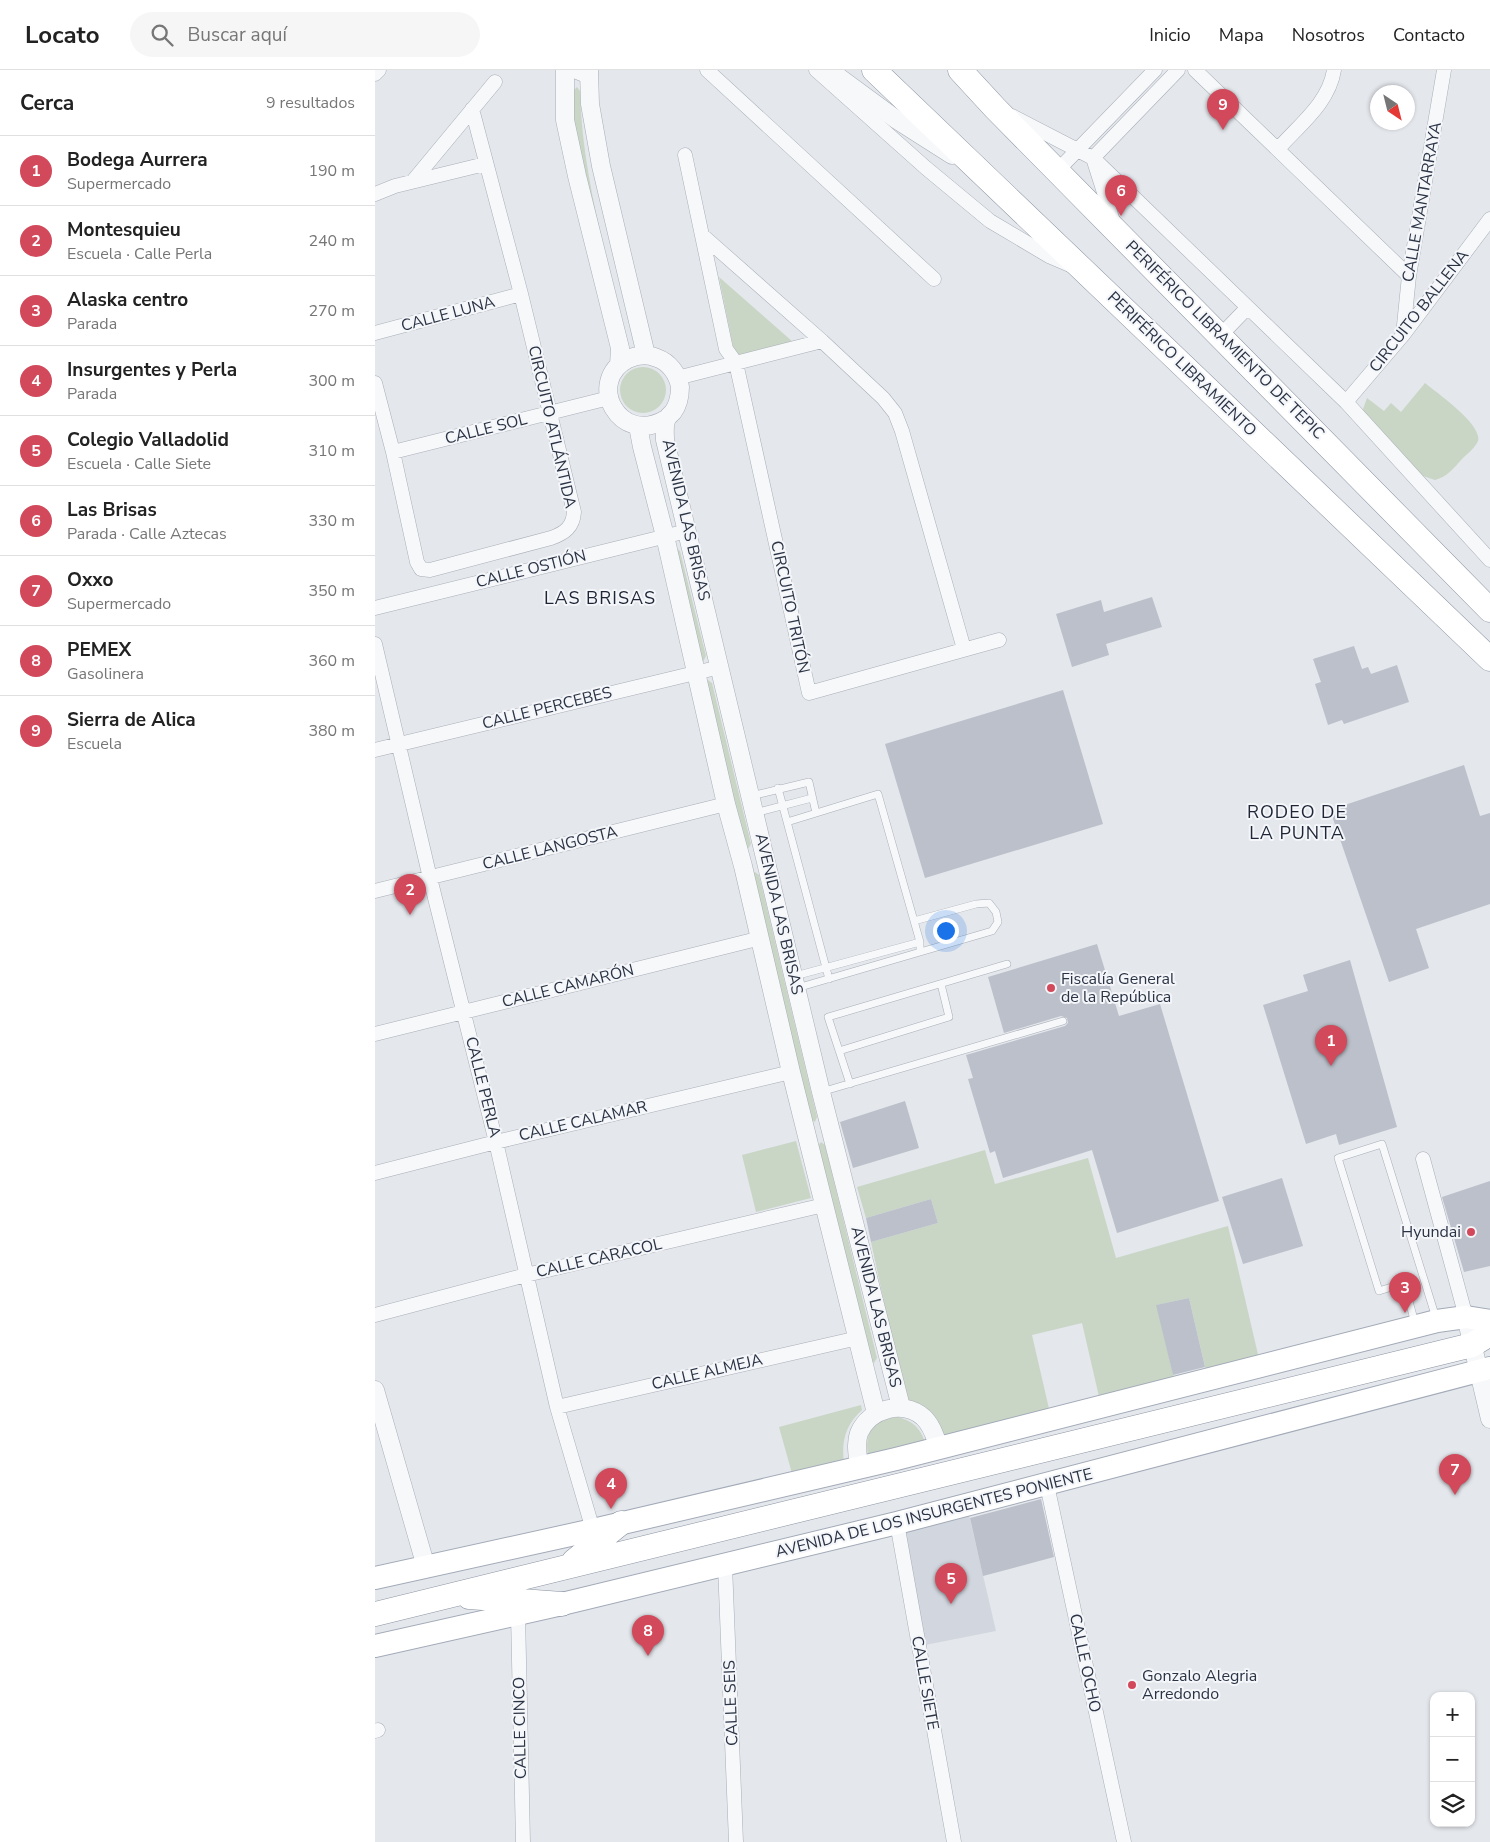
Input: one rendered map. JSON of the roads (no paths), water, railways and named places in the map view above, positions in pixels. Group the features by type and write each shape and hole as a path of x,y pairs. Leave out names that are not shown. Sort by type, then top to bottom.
{"highway":[{"name":"PERIFÉRICO LIBRAMIENTO","path":"874,70 1490,659"},
{"name":"PERIFÉRICO LIBRAMIENTO DE TEPIC","path":"960,70 995,108 1490,610"},
{"path":"1398,573 1455,616 1490,650"},
{"path":"375,1614 568,1565 1484,1343"},
{"path":"568,1565 621,1523"},
{"path":"449,1596 562,1604"}],"main road":[{"path":"375,1578 593,1530 859,1467 1427,1324 1466,1317 1490,1320"},
{"name":"AVENIDA DE LOS INSURGENTES PONIENTE","path":"375,1646 562,1604 897,1523 1484,1370"}],"street":[{"path":"375,74 379,70"},
{"path":"565,70 565,120 577,176 621,348 619,365"},
{"path":"571,70 589,74 590,104 601,166 646,355"},
{"path":"707,70 933,279"},
{"path":"816,70 926,168 990,221 1049,256 1086,273"},
{"path":"829,70 897,120 958,158 973,164"},
{"path":"1058,170 1155,70"},
{"path":"1093,158 1178,70"},
{"path":"1195,70 1409,276"},
{"path":"1278,149 1324,99 1332,83 1334,70"},
{"name":"CALLE MANTARRAYA","path":"1403,335 1409,276 1444,70"},
{"path":"413,181 495,82"},
{"path":"995,108 1093,158 1346,402 1490,560"},
{"name":"CIRCUITO ATLÁNTIDA","path":"375,383 393,452 417,562 421,569 430,570 551,538 568,529 573,520 574,512 521,294 472,110"},
{"name":"CIRCUITO TRITÓN","path":"685,155 726,349 736,363 809,693 999,640"},
{"path":"1093,158 1116,229"},
{"path":"375,194 413,181 485,164"},
{"name":"CIRCUITO BALLENA","path":"1346,402 1403,335 1490,219"},
{"path":"702,235 822,341 883,398 895,413 902,431 964,649"},
{"name":"CALLE LUNA","path":"375,333 521,294"},
{"path":"1220,336 1247,308"},
{"path":"639,426 619,417 609,398 611,377 619,365 632,357 646,355 660,358 671,367 677,378 822,341"},
{"name":"AVENIDA LAS BRISAS","path":"677,378 680,387 675,408 666,419 653,425 639,426 642,447 665,536 726,804 761,938 791,1072 876,1413 888,1408 901,1407 913,1410 924,1418 932,1428 939,1447"},
{"name":"CALLE SOL","path":"393,452 609,398"},
{"name":"AVENIDA LAS BRISAS","path":"666,419 665,440 821,1092 901,1407"},
{"name":"CALLE OSTIÓN","path":"375,608 687,531"},
{"name":"CALLE PERLA","path":"375,644 430,878 496,1142 557,1407 593,1530"},
{"name":"CALLE PERCEBES","path":"375,750 720,667"},
{"name":"CALLE LANGOSTA","path":"375,891 726,804"},
{"path":"743,866 766,861"},
{"name":"CALLE CAMARÓN","path":"375,1034 761,938"},
{"name":"CALLE CALAMAR","path":"375,1173 496,1142 791,1072"},
{"path":"1423,1159 1466,1317 1484,1343 1484,1370 1490,1419"},
{"name":"CALLE CARACOL","path":"375,1315 527,1275 824,1205"},
{"name":"CALLE ALMEJA","path":"557,1407 857,1338"},
{"path":"866,1374 891,1368"},
{"path":"377,1401 426,1566"},
{"path":"859,1467 857,1446 859,1433 866,1422 876,1413"},
{"name":"CALLE OCHO","path":"1047,1485 1124,1842"},
{"name":"CALLE SIETE","path":"897,1523 954,1842"},
{"name":"CALLE SEIS","path":"725,1565 737,1842"},
{"name":"CALLE CINCO","path":"518,1614 523,1842"}],"lane":[{"path":"753,804 778,788 809,782 815,814"},
{"path":"778,788 829,979"},
{"path":"787,822 878,794 920,942 920,951"},
{"path":"753,804 783,805 812,798"},
{"path":"795,982 829,979 992,931 997,922 996,912 989,903 976,904 914,922"},
{"path":"795,982 826,967 920,942"},
{"path":"889,949 891,960"},
{"path":"857,960 860,970"},
{"path":"850,1084 828,1017 1007,964"},
{"path":"839,1051 949,1017 941,984"},
{"path":"821,1092 1063,1021"},
{"path":"1382,1144 1427,1324 1405,1283 1379,1291 1338,1158 1382,1144"}],"place":[{"name":"Sierra de Alica","path":"1223,130"},
{"name":"Las Brisas","path":"1121,216"},
{"name":"Montesquieu","path":"410,915"},
{"name":"Fiscalía General de la República","path":"1051,988"},
{"name":"Bodega Aurrera","path":"1331,1066"},
{"name":"Hyundai","path":"1471,1232"},
{"name":"Alaska centro","path":"1405,1313"},
{"name":"Oxxo","path":"1455,1495"},
{"name":"Insurgentes y Perla","path":"611,1509"},
{"name":"Colegio Valladolid","path":"951,1604"},
{"name":"PEMEX","path":"648,1656"},
{"name":"Gonzalo Alegria Arredondo","path":"1132,1685"}],"district":[{"name":"LAS BRISAS","path":"600,598"},
{"name":"RODEO DE LA PUNTA","path":"1297,822"}]}
